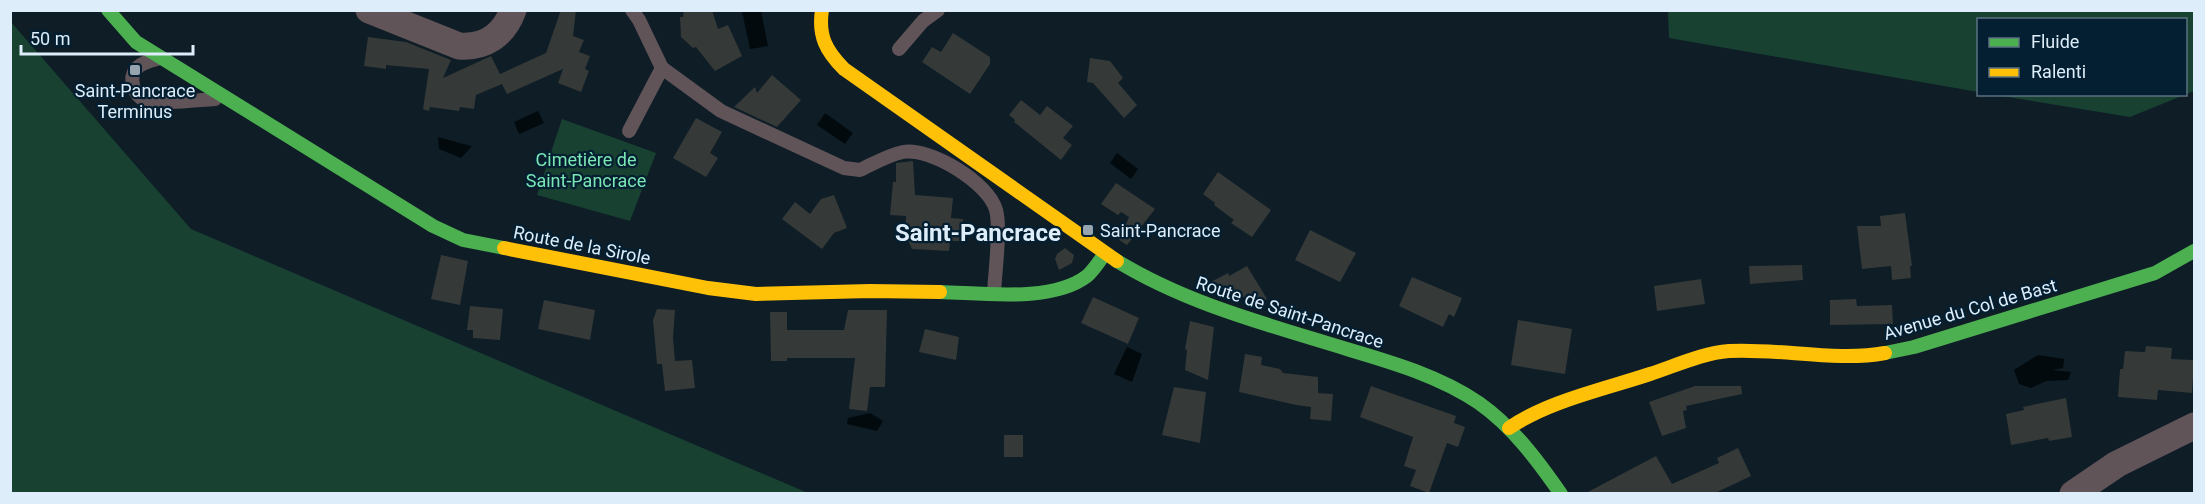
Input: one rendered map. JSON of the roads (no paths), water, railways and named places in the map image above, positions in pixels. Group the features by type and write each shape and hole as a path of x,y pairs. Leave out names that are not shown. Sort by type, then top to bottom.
{"street":[{"name":"Route de la Sirole","path":"108,10 136,42 434,226 463,240 696,286 756,294 870,291 1040,294 1070,286 1088,275 1105,254"},
{"path":"369,10 459,46 473,47 489,42 509,22 513,10"},
{"name":"Route de Saint-Pancrace","path":"822,10 820,20 822,45 844,69 1105,254 1145,278 1195,302 1396,364 1438,381 1478,402 1509,428 1561,494"},
{"name":"Avenue du Col de Bast","path":"1509,428 1522,419 1565,402 1704,356 1728,351 1854,355 1881,354 1914,347 2155,273 2194,251"},
{"path":"2073,494 2117,464 2194,426"}],"lane":[{"path":"632,10 662,68 721,111 844,168 860,170 902,152 924,153 953,167 979,188 996,209 994,294"},
{"path":"899,49 923,21 938,10"},
{"path":"163,58 141,64 135,70 132,77 133,86 136,94 143,99 154,101 229,98"},
{"path":"629,131 662,68"}],"place":[{"name":"Saint-Pancrace Terminus","path":"135,70"},
{"name":"Saint-Pancrace","path":"1088,230"}],"district":[{"name":"Saint-Pancrace","path":"978,233"}],"park label":[{"name":"Cimetière de Saint-Pancrace","path":"586,169"}]}
